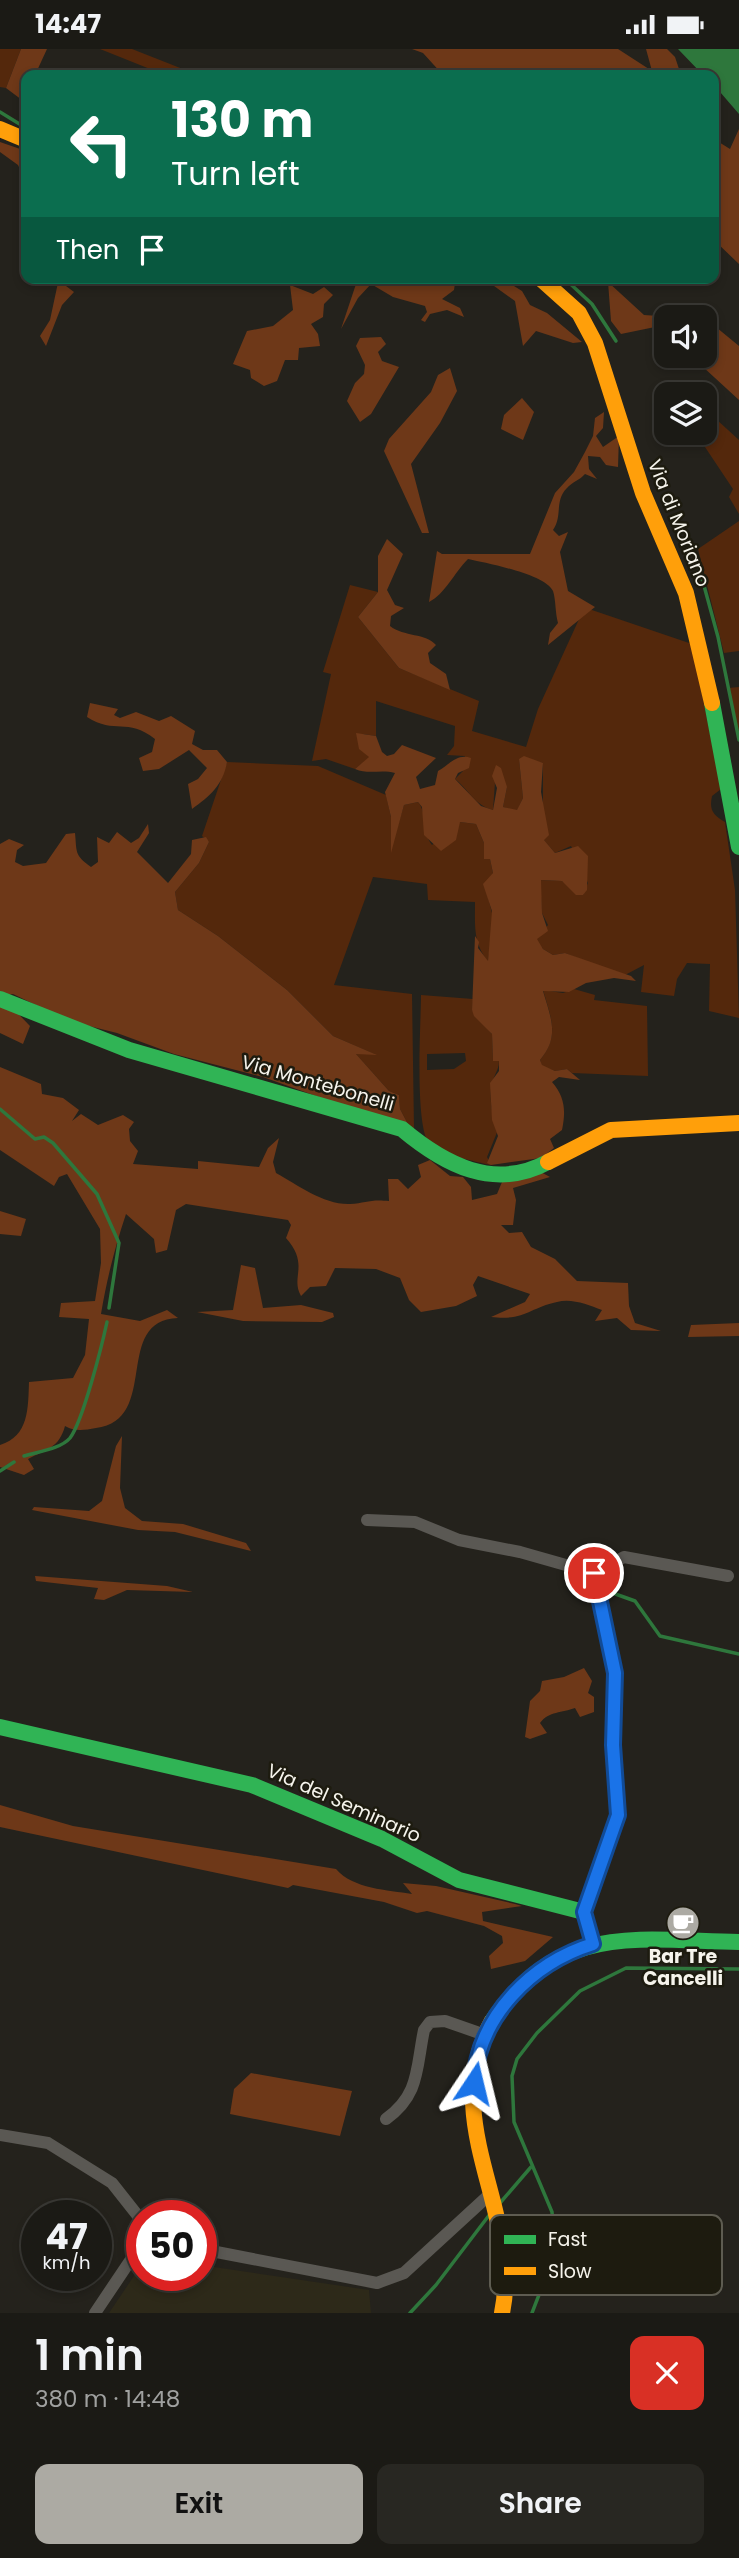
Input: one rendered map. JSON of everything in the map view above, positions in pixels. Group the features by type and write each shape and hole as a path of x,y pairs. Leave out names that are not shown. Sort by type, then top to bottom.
{"street":[{"path":"0,129 21,138"},
{"name":"Via di Moriano","path":"547,284 579,313 595,343 643,493 686,593 718,727 739,847"},
{"name":"Via Montebonelli","path":"0,999 129,1050 402,1129 423,1147 457,1167 482,1176 514,1175 536,1168 611,1130 739,1123"},
{"path":"367,1520 415,1522 459,1540 520,1552 594,1573 624,1557 728,1576"},
{"path":"593,1944 584,1912 618,1815 613,1745 615,1673 594,1573"},
{"name":"Via del Seminario","path":"0,1727 252,1785 382,1839 459,1880 584,1912"},
{"path":"497,2215 489,2195 481,2162 474,2102 475,2068 485,2035 510,1996 537,1972 566,1953 593,1944 625,1939 739,1942"},
{"path":"386,2119 401,2109 411,2095 425,2030 430,2022 445,2021 485,2035"},
{"path":"0,2136 48,2143 112,2182 126,2200"},
{"path":"217,2252 377,2283 404,2273 489,2195"},
{"path":"95,2313 126,2267"},
{"path":"502,2313 506,2295"}],"shaded area":[{"path":"0,49 21,49 6,88 0,87"},
{"path":"21,49 47,49 37,70 21,70 21,99 6,88"},
{"path":"100,49 132,49 185,70 152,70"},
{"path":"412,49 618,49 650,70 438,70 423,53"},
{"path":"646,49 667,49 675,57 679,70 652,70"},
{"path":"678,49 739,49 739,114 719,91 719,70 698,70"},
{"path":"739,129 739,264 719,245 719,142 730,149"},
{"path":"0,142 21,149 21,171 18,165 0,152"},
{"path":"58,284 66,284 74,292 62,305 46,346 40,336 50,320"},
{"path":"356,284 371,284 358,298 341,329"},
{"path":"371,284 455,284 454,290 442,299 460,308 464,317 447,310 430,314 425,322 421,320 427,312 425,306 393,297"},
{"path":"491,284 511,284 522,291 530,305 547,313 582,342 573,343 536,331 523,346 515,301"},
{"path":"608,284 644,315 654,316 654,327 621,334 611,321"},
{"path":"290,285 313,294 324,287 333,295 324,304 323,317 311,324 318,334 320,346 299,348 298,360 285,360 277,381 264,386 251,378 250,370 233,364 247,331 273,326 293,310"},
{"path":"717,328 739,346 739,400 704,368 717,368"},
{"path":"381,337 386,344 378,352 382,361 399,367 371,414 360,422 347,401 355,383 364,374 365,365 356,346 360,338"},
{"path":"450,368 457,391 440,423 411,464 429,533 422,533 384,451 389,439 431,392 438,375"},
{"path":"522,398 534,412 523,440 501,429 504,415"},
{"path":"604,412 603,428 596,436 603,447 619,436 618,467 606,465 600,457 588,456 589,469 597,479 585,474 567,488 561,498 558,519 553,530 559,536 568,532 560,552 568,591 595,607 548,645 550,633 558,623 553,591 548,585 527,574 468,559 440,594 429,602 437,551 442,554 530,554 555,493 574,472 593,436 595,418"},
{"path":"717,420 739,440 739,514 729,497 733,489 704,445 717,445"},
{"path":"739,521 739,651 724,653 698,549"},
{"path":"387,539 403,554 387,590 395,605 404,608 391,616 390,626 432,641 436,645 428,653 430,663 446,674 450,690 399,668 358,617 378,592 378,556"},
{"path":"350,585 378,592 358,617 399,668 479,701 472,731 526,747 538,709 580,617 589,609 692,644 721,789 712,796 711,805 715,814 725,822 735,890 739,1018 709,1011 710,964 687,963 677,979 674,996 641,992 644,965 625,975 618,974 565,953 553,955 543,949 536,939 548,925 542,913 540,880 562,881 583,895 588,883 571,846 555,853 543,839 543,763 519,759 523,798 517,811 503,807 507,787 495,782 493,810 486,808 455,779 463,771 465,756 447,755 454,746 455,726 376,701 376,736 363,734 370,757 355,769 326,759 312,761 331,674 323,672"},
{"path":"739,687 739,737 728,688"},
{"path":"90,703 118,709 114,715 120,718 136,712 159,721 171,716 195,731 192,744 203,750 217,750 227,762 219,784 192,809 188,784 198,779 207,768 189,750 159,769 143,771 139,758 152,752 155,739 136,729 106,725 87,717"},
{"path":"356,733 376,736 382,752 387,756 394,754 402,745 436,758 416,777 420,789 435,785 438,771 453,760 471,758 469,768 458,773 455,779 481,806 493,810 497,788 492,776 496,765 501,768 507,787 503,807 517,810 523,798 519,759 524,756 543,763 541,792 549,835 544,840 555,853 578,846 588,856 587,890 583,895 576,895 562,881 541,880 542,913 548,931 537,939 543,949 553,955 565,953 631,976 636,981 614,978 586,983 569,992 543,991 552,1035 540,1060 542,1065 555,1071 567,1069 580,1080 559,1077 552,1082 562,1099 562,1130 550,1139 554,1148 541,1158 491,1165 487,1163 498,1136 492,1120 490,1083 499,1071 499,1061 493,1061 492,1034 474,1016 472,1010 475,936 479,942 478,948 488,961 492,911 483,884 493,873 490,859 484,859 484,843 476,824 460,822 456,840 441,851 424,835 422,807 418,802 404,805 391,853 391,817 385,792 395,773 355,769 369,757 359,749"},
{"path":"227,762 318,766 386,795 391,817 391,849 404,805 418,802 432,845 460,822 476,824 484,843 484,859 490,859 493,873 486,889 493,917 488,962 477,941 475,902 428,900 427,884 373,877 334,985 412,994 414,1129 411,1130 400,1109 399,1095 389,1091 355,1053 374,1054 333,1036 287,990 218,936 178,910 175,892 199,863 209,842 202,836"},
{"path":"148,824 149,833 137,852 168,883 191,854 192,840 206,837 209,842 199,863 175,892 178,910 218,936 287,990 333,1036 377,1055 356,1054 389,1091 399,1095 400,1109 411,1130 263,1077 174,1054 117,1033 69,1021 13,994 1,996 30,1026 23,1044 0,1033 0,844 9,839 24,845 17,850 15,862 23,866 46,863 66,834 75,833 77,853 91,867 98,862 97,837 109,843 117,832 131,843 139,838"},
{"path":"574,989 595,995 594,1000 647,1006 648,1076 572,1073 567,1069 555,1071 542,1066 540,1060 552,1035 549,1009 543,990 563,993"},
{"path":"421,995 473,999 472,1010 492,1034 493,1060 499,1061 491,1089 492,1110 498,1130 487,1157 491,1165 434,1148 425,1135 420,1097","holes":["465,1053 466,1061 454,1069 427,1070 427,1054"]},
{"path":"0,1067 41,1084 42,1094 63,1098 79,1110 72,1121 81,1114 98,1125 123,1115 134,1122 129,1129 130,1141 138,1151 133,1164 198,1169 198,1161 259,1167 268,1148 279,1138 273,1162 276,1173 321,1198 350,1204 389,1201 388,1179 398,1179 408,1189 421,1177 418,1165 430,1160 450,1176 463,1177 471,1187 472,1200 497,1194 502,1182 539,1171 550,1177 513,1188 516,1200 513,1225 501,1225 509,1233 522,1232 531,1247 555,1259 577,1281 628,1283 629,1306 635,1323 661,1331 631,1330 617,1318 595,1321 602,1310 568,1301 519,1316 491,1317 525,1302 530,1294 478,1276 473,1285 477,1296 456,1306 421,1312 409,1300 400,1278 376,1269 335,1268 326,1286 310,1287 301,1296 297,1283 297,1256 286,1238 291,1225 288,1220 186,1204 176,1210 167,1250 156,1253 154,1239 126,1214 101,1314 140,1321 167,1310 178,1318 158,1323 146,1335 127,1408 115,1421 84,1430 65,1426 56,1443 28,1459 34,1469 24,1475 0,1467 0,1445 17,1435 25,1420 29,1382 73,1378 85,1355 89,1319 59,1317 61,1303 95,1301 101,1263 100,1229 67,1174 59,1177 54,1186 0,1150"},
{"path":"0,1211 26,1219 21,1236 0,1234"},
{"path":"241,1265 255,1268 263,1308 301,1305 333,1313 334,1317 322,1322 243,1321 197,1312 233,1310"},
{"path":"739,1323 739,1336 688,1337 691,1325"},
{"path":"122,1436 120,1488 125,1508 142,1521 183,1524 246,1543 251,1551 175,1532 138,1530 32,1510 34,1507 89,1511 102,1501 116,1446"},
{"path":"35,1576 167,1586 193,1592 127,1590 104,1600 94,1599 98,1588 36,1581"},
{"path":"584,1668 592,1681 588,1693 594,1697 594,1712 580,1717 575,1708 552,1714 540,1723 547,1733 530,1739 525,1737 530,1701 540,1691 542,1681 564,1677"},
{"path":"0,1805 73,1826 336,1869 352,1881 382,1890 412,1894 403,1883 436,1886 515,1904 522,1906 482,1912 483,1921 553,1937 525,1961 491,1969 489,1956 503,1943 502,1936 484,1926 427,1911 417,1913 384,1902 293,1885 288,1888 0,1827"},
{"path":"251,2073 352,2091 340,2136 230,2114 234,2089"},
{"path":"217,2267 369,2290 371,2313 109,2313 126,2288 126,2291 217,2291"}],"waterway":[{"path":"0,112 21,125"},
{"path":"570,284 592,304 616,341"},
{"path":"697,560 718,637 739,740"},
{"path":"0,1109 35,1139 44,1137 53,1143 97,1194 119,1243 109,1308"},
{"path":"24,1456 55,1447 70,1438 86,1400 107,1322"},
{"path":"0,1471 14,1462"},
{"path":"607,1591 635,1601 660,1636 739,1654"},
{"path":"552,2215 514,2122 512,2076 517,2059 537,2033 580,1991 626,1968 739,1969"},
{"path":"500,2203 531,2167"},
{"path":"410,2313 436,2285 490,2214"},
{"path":"532,2313 539,2295"}],"traffic: fast":[{"path":"712,703 739,847"},
{"path":"0,999 129,1050 402,1129 435,1153 471,1170 508,1174 548,1162"},
{"path":"0,1727 252,1785 382,1839 459,1880 584,1912"},
{"path":"492,2021 518,1989 545,1967 572,1952 633,1940 739,1942"}],"traffic: slow":[{"path":"0,129 21,138"},
{"path":"547,284 579,313 595,343 643,493 686,593 712,703"},
{"path":"548,1162 611,1130 739,1123"},
{"path":"492,2021 477,2058 473,2095 476,2131 496,2215"},
{"path":"502,2313 503,2295"}],"place":[{"name":"Bar Tre Cancelli","path":"683,1923"}],"route":[{"path":"474,2083 475,2068 485,2035 510,1996 551,1962 566,1953 593,1944 584,1912 618,1815 619,1799 613,1745 615,1673 594,1573"}]}
